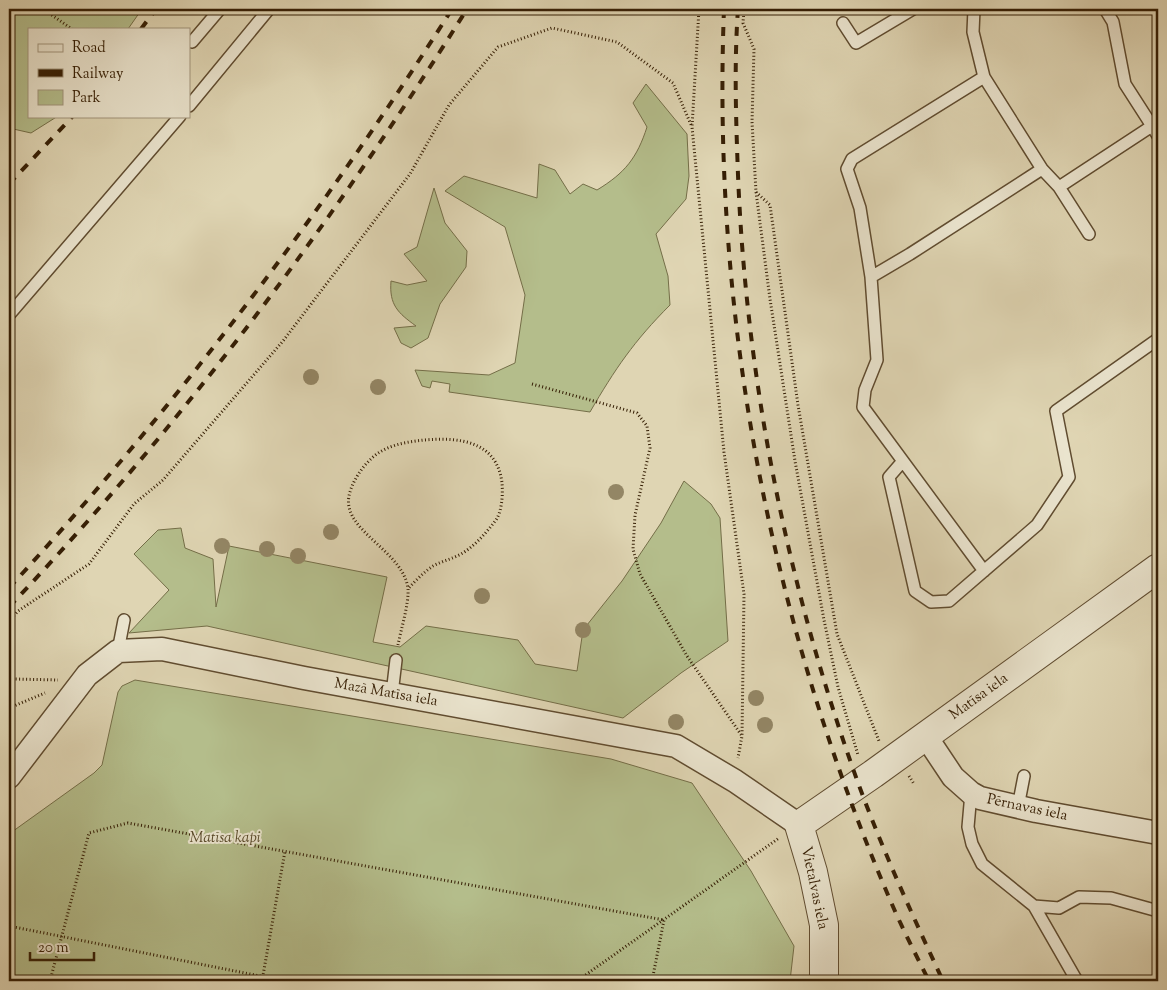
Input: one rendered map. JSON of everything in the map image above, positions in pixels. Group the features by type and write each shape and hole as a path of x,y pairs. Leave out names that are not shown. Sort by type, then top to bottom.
{"street":[{"name":"Matīsa iela","path":"799,825 1158,568"},
{"name":"Mazā Matīsa iela","path":"118,651 140,648 162,649 392,694 676,746 735,781 799,825"},
{"path":"9,777 87,675 118,651"},
{"name":"Pērnavas iela","path":"925,735 953,777 971,793 980,798 1158,833"},
{"name":"Vietalvas iela","path":"799,825 813,872 824,925 824,981"}],"lane":[{"path":"192,42 220,9"},
{"path":"190,105 269,9"},
{"path":"843,23 856,43 914,9"},
{"path":"974,9 974,32 984,77 1042,169 1059,187 1089,234"},
{"path":"1104,9 1113,22 1125,84 1158,136"},
{"path":"984,77 852,159 847,169 860,208 871,277 876,360 865,390 864,407 902,462 984,571"},
{"path":"9,315 178,118"},
{"path":"1059,187 1152,126"},
{"path":"871,277 1042,169"},
{"path":"902,462 889,477 915,591 932,602 949,601 1037,525 1069,477 1056,412 1158,339"},
{"path":"118,651 124,620"},
{"path":"392,694 396,660"},
{"path":"1018,807 1024,776"},
{"path":"971,793 968,827 972,844 982,864 1034,906 1077,981"},
{"path":"1034,906 1059,908 1079,897 1111,898 1158,911"}],"path":[{"path":"44,9 71,28"},
{"path":"699,9 692,126 724,452 744,594 742,736 735,781"},
{"path":"744,9 743,23 754,49 752,122 756,192 770,299 795,461 824,620 838,687 859,758"},
{"path":"9,621 18,611 88,564 134,504 162,480 283,341 410,174 449,105 498,47 552,28 617,42 672,83 692,126"},
{"path":"756,192 770,205 798,405 837,634 880,744"},
{"path":"532,384 637,413 647,426 650,448 635,516 633,549 640,574 688,656 742,736"},
{"path":"396,660 408,589 403,574 393,557 364,531 352,517 348,498 356,477 372,457 401,442 446,438 471,442 490,454 501,470 503,492 498,518 482,538 461,554 432,567 408,589"},
{"path":"9,681 14,679 64,680"},
{"path":"9,708 48,692"},
{"path":"50,981 60,936 90,834 128,823 664,920"},
{"path":"577,981 799,825"},
{"path":"262,979 285,851"},
{"path":"652,981 664,920"},
{"path":"9,926 262,979 285,981"}],"green space":[{"path":"9,9 142,9 129,28 28,28 28,118 55,118 31,133 9,128"},
{"path":"646,84 687,134 689,176 686,199 656,234 668,276 670,305 626,356 590,412 449,392 450,384 432,381 430,388 422,386 415,370 489,375 515,363 525,295 505,227 445,191 464,176 537,198 539,164 555,170 570,194 583,184 597,190 607,184 629,164 639,148 647,127 633,103"},
{"path":"434,188 445,223 467,251 466,267 440,304 428,338 411,348 401,343 394,328 416,326 396,308 393,302 391,281 407,285 427,281 404,254 417,247"},
{"path":"684,481 711,504 720,518 728,641 681,673 623,718 207,626 129,633 169,590 134,554 158,530 181,528 185,548 213,559 216,607 229,546 387,577 373,642 400,647 426,626 518,640 535,664 577,671 583,630 622,581 661,523"},
{"name":"Matīsa kapi","path":"135,680 611,759 692,783 751,871 794,946 790,981 9,981 9,834 94,773 102,765 118,692 122,686"}],"railway":[{"path":"142,28 156,9"},
{"path":"9,588 129,452 243,309 351,161 452,9"},
{"path":"9,607 135,467 253,319 364,166 467,9"},
{"path":"724,9 723,123 728,236 739,349 757,461 781,572 810,681 846,789 888,895 929,981"},
{"path":"738,9 736,113 742,250 760,399 788,547 807,620 851,763 906,901 943,981"},
{"path":"9,184 71,118"}]}
